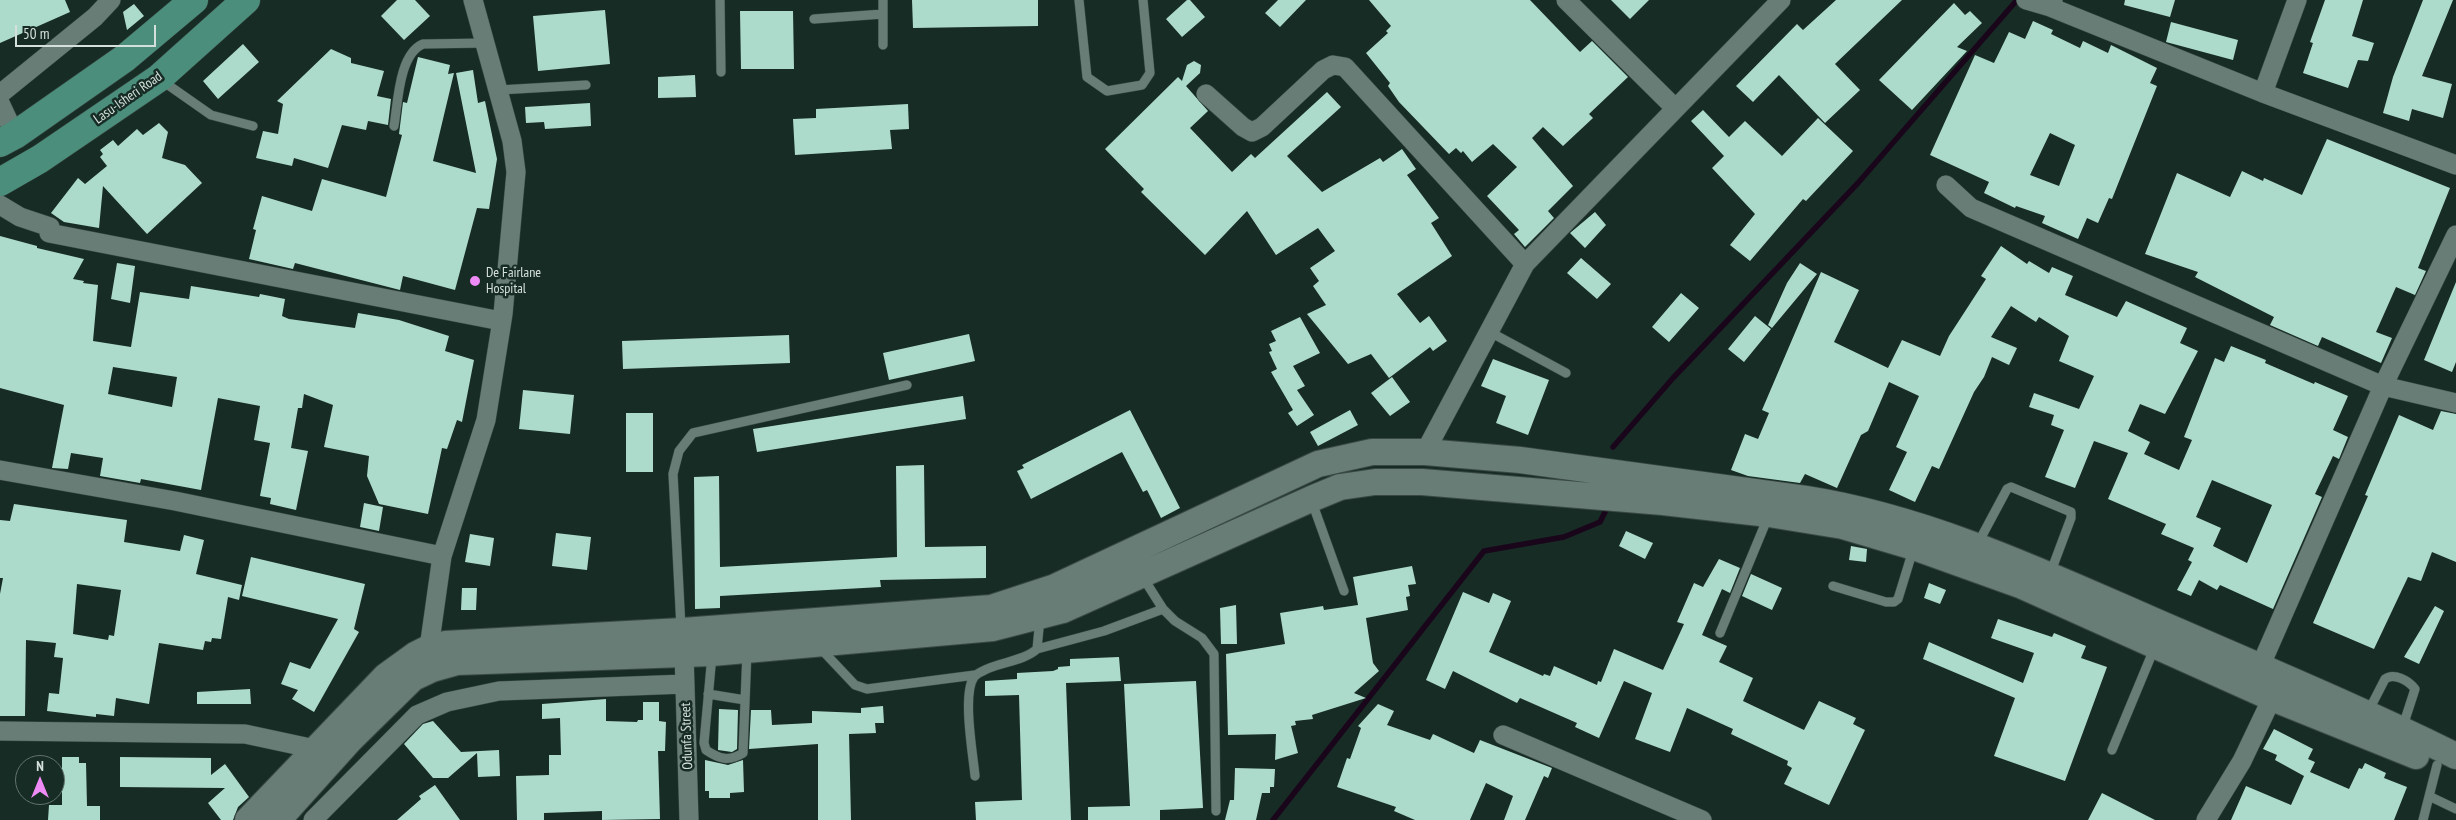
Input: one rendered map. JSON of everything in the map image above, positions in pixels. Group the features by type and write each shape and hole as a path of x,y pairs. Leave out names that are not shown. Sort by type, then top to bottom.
{"main road":[{"path":"8,139 125,58 194,0"},
{"name":"Lasu-Isheri Road","path":"0,182 40,159 159,78 246,0"},
{"path":"278,820 350,740 414,678 432,668 457,662 683,642 991,608 1055,588 1318,464 1372,452 1425,452 1520,460 1843,505 1884,516 2049,575 2367,715 2397,738"},
{"path":"248,820 386,676 429,648 445,644 683,642 712,652 993,628 1063,610 1140,574 1340,487 1375,482 1422,482 1663,502 1769,514 1842,526 1914,547 2020,585 2156,644 2272,698 2397,738 2450,765"}],"street":[{"path":"0,94 95,17 111,0"},
{"path":"429,648 442,556 486,420 503,314 516,172 512,141 473,0"},
{"path":"1566,0 1675,108"},
{"path":"1425,452 1487,331 1525,264 1781,0"},
{"path":"2263,93 2297,0"},
{"path":"2041,2 2263,93 2456,165"},
{"path":"1206,94 1243,127 1252,132 1262,127 1323,70 1333,65 1345,67 1525,264"},
{"path":"0,103 8,139"},
{"path":"1946,185 1971,208 2383,386 2456,403"},
{"path":"0,205 20,217 50,227 49,233 501,321 503,314"},
{"path":"2260,667 2383,386 2456,235"},
{"path":"0,470 175,501 442,556"},
{"name":"Odunfa Street","path":"683,642 690,820"},
{"path":"313,820 417,715 447,702 499,691 685,684"},
{"path":"2206,820 2242,761 2272,698"},
{"path":"0,731 245,734 315,749"},
{"path":"1503,734 1702,820"},
{"path":"350,740 370,764"}],"lane":[{"path":"720,0 721,72"},
{"path":"883,0 884,45"},
{"path":"1079,0 1087,77 1107,91 1142,85 1150,73 1144,0"},
{"path":"814,19 883,14"},
{"path":"394,126 405,62 414,48 424,44 486,43"},
{"path":"159,78 211,115 253,126"},
{"path":"499,90 586,85"},
{"path":"1487,331 1566,374"},
{"path":"683,642 673,474 679,451 693,433 907,385"},
{"path":"1975,547 2006,489 2011,487 2071,512 2071,518 2049,575"},
{"path":"1311,499 1344,591"},
{"path":"1720,633 1769,514"},
{"path":"1833,586 1886,602 1894,602 1898,599 1914,547"},
{"path":"1140,574 1163,609 1175,621 1202,638 1214,654 1216,811"},
{"path":"816,643 855,685 866,689 975,675 1008,661 1030,655 1037,649 1104,631 1163,609"},
{"path":"1037,649 1040,616"},
{"path":"2112,750 2156,644"},
{"path":"712,652 704,743 706,750 720,759 737,757 743,753 747,650"},
{"path":"975,675 970,685 969,698 975,776"},
{"path":"2367,715 2384,679 2389,676 2395,676 2411,684 2415,689 2397,738"},
{"path":"708,694 746,700"},
{"path":"2423,820 2430,797 2430,786 2450,765"},
{"path":"2430,797 2456,809"}],"building":[{"path":"0,0 65,0 70,12 0,43"},
{"path":"397,0 415,0 430,16 404,40 381,16"},
{"path":"912,0 1038,0 1038,26 913,28"},
{"path":"1187,0 1190,0 1205,17 1182,37 1166,19"},
{"path":"1278,0 1306,0 1280,27 1265,13"},
{"path":"1369,0 1530,0 1580,52 1592,41 1628,77 1589,114 1593,118 1563,146 1543,127 1532,138 1573,186 1548,211 1554,218 1525,247 1514,234 1519,230 1487,196 1517,167 1493,144 1472,162 1463,151 1461,153 1456,148 1449,154 1399,102 1388,86 1390,83 1366,53 1388,33 1386,31 1391,26"},
{"path":"1611,0 1649,0 1630,19"},
{"path":"1836,0 1902,0 1835,64 1860,90 1825,123 1779,75 1753,102 1736,86 1797,24 1803,30"},
{"path":"2125,0 2175,0 2170,17 2124,5"},
{"path":"2325,0 2363,0 2352,36 2374,43 2368,61 2358,60 2348,88 2303,73 2313,43 2310,42"},
{"path":"2423,0 2453,0 2422,76 2452,84 2443,118 2412,109 2409,121 2383,113 2393,77"},
{"path":"1954,3 1965,15 1970,11 1982,23 1957,47 1967,51 1912,110 1879,80"},
{"path":"134,4 144,16 127,30 123,12"},
{"path":"605,10 610,64 538,71 533,16"},
{"path":"740,11 793,11 794,69 741,69"},
{"path":"2033,21 2053,30 2051,34 2080,48 2083,41 2108,53 2111,45 2157,68 2150,83 2157,86 2112,199 2109,198 2098,223 2087,218 2078,239 2042,223 2045,216 2016,206 2015,208 1984,193 1989,182 1930,155 1975,55 1994,63 2009,32 2025,39","holes":["2050,133 2075,145 2059,186 2030,175"]},
{"path":"2171,22 2238,40 2233,60 2166,42"},
{"path":"243,44 259,62 218,99 203,81"},
{"path":"331,49 351,58 351,63 384,71 377,96 391,99 388,125 368,121 366,130 342,125 328,168 294,158 292,166 256,158 263,131 278,134 283,104 277,101"},
{"path":"418,57 450,65 448,74 454,73 433,161 476,173 456,73 473,70 478,103 485,101 497,159 489,209 477,208 455,290 403,276 400,290 295,263 293,269 249,259 256,230 253,229 262,196 312,211 322,179 386,197 402,135 399,134 403,102 407,103"},
{"path":"1194,61 1201,65 1200,73 1186,86 1208,111 1190,128 1232,172 1251,154 1255,158 1327,92 1341,107 1287,156 1322,192 1380,158 1383,162 1402,149 1416,169 1407,175 1439,218 1431,223 1452,256 1397,294 1420,323 1429,316 1447,341 1433,351 1430,347 1389,378 1371,354 1348,364 1307,314 1326,305 1313,286 1319,281 1310,268 1335,251 1318,228 1276,255 1247,211 1205,255 1141,192 1144,189 1105,149 1178,77 1182,81 1187,65"},
{"path":"695,75 696,97 658,98 658,77"},
{"path":"590,103 591,126 545,129 544,122 526,123 525,107"},
{"path":"908,104 909,129 890,130 892,149 795,155 793,119 816,118 816,109"},
{"path":"1703,110 1729,137 1745,121 1782,156 1818,118 1853,151 1806,201 1803,199 1750,261 1730,245 1755,214 1712,168 1724,156 1691,121"},
{"path":"159,123 168,132 162,158 185,165 202,183 147,234 103,186 99,228 64,222 51,213 78,178 85,184 107,166 100,157 103,154 100,150 113,140 118,146 137,129 143,135"},
{"path":"2327,139 2450,188 2418,268 2426,271 2415,295 2396,287 2376,332 2392,338 2381,363 2322,337 2318,346 2270,325 2274,317 2195,277 2198,272 2145,254 2177,173 2230,197 2242,171 2263,181 2264,178 2302,195"},
{"path":"1595,212 1606,225 1585,248 1570,233"},
{"path":"0,236 37,246 37,248 84,259 73,279 84,281 83,283 98,285 93,341 131,347 140,292 189,299 191,286 259,297 260,294 285,299 282,316 289,319 355,328 358,313 399,320 449,336 445,351 474,360 462,422 457,420 447,449 442,448 428,514 379,504 367,476 369,456 324,447 333,405 304,394 302,408 298,408 291,448 308,451 296,510 270,504 271,498 260,496 270,443 254,440 260,406 218,398 201,490 141,479 140,483 100,476 103,458 71,453 68,469 52,468 64,405 0,388","holes":["113,367 177,377 172,407 108,394"]},
{"path":"2001,246 2027,264 2029,261 2049,273 2052,267 2073,276 2065,295 2117,317 2126,301 2187,328 2180,343 2198,351 2165,414 2140,404 2128,431 2150,442 2144,454 2179,470 2192,440 2184,437 2215,358 2224,362 2231,346 2266,360 2265,363 2314,384 2315,382 2348,396 2333,430 2348,437 2339,459 2333,456 2315,494 2322,497 2273,609 2220,585 2217,590 2199,580 2191,596 2177,590 2192,562 2188,560 2194,548 2161,534 2166,524 2108,499 2128,453 2094,441 2075,488 2045,477 2064,430 2051,425 2054,415 2029,407 2034,393 2079,409 2094,376 2059,361 2069,336 2039,317 2036,322 2011,306 1991,337 2017,348 2009,365 1992,357 1939,469 1932,466 1915,502 1889,490 1907,452 1896,447 1919,396 1889,382 1868,431 1861,435 1837,488 1805,474 1800,483 1748,476 1731,470 1745,434 1758,439 1769,413 1762,410 1821,272 1859,290 1834,342 1888,368 1902,340 1940,356 1949,336 1986,279 1981,276","holes":["2212,480 2272,505 2247,563 2213,546 2221,528 2196,517"]},
{"path":"1581,258 1611,284 1597,299 1567,273"},
{"path":"117,263 135,266 130,303 111,299"},
{"path":"1800,263 1817,274 1772,328 1768,325 1787,283"},
{"path":"2456,282 2456,362 2452,372 2424,360"},
{"path":"1681,293 1699,308 1669,342 1652,327"},
{"path":"1755,316 1771,329 1744,362 1728,349"},
{"path":"1300,317 1320,353 1293,366 1305,386 1297,390 1314,415 1297,426 1288,413 1293,410 1271,372 1277,369 1269,352 1272,351 1269,344 1276,341 1271,331"},
{"path":"969,334 975,361 889,380 883,353"},
{"path":"789,335 790,363 623,369 622,341"},
{"path":"1493,359 1549,380 1528,435 1496,423 1506,396 1481,386"},
{"path":"1392,377 1410,402 1390,416 1371,393"},
{"path":"523,390 574,395 570,434 519,429"},
{"path":"963,396 966,419 757,452 753,429"},
{"path":"1130,410 1180,508 1161,518 1147,490 1143,492 1122,452 1031,499 1017,471 1024,468 1022,465"},
{"path":"1350,410 1358,425 1318,446 1310,432"},
{"path":"2441,411 2456,414 2456,562 2432,552 2421,581 2408,577 2374,649 2313,623 2368,496 2365,495 2399,415 2433,430"},
{"path":"626,413 653,413 653,472 626,472"},
{"path":"924,465 925,547 986,546 986,578 880,580 881,587 720,596 720,608 695,609 694,477 719,476 720,567 897,557 896,466"},
{"path":"364,503 383,507 379,531 360,527"},
{"path":"14,504 127,520 124,542 180,551 184,535 204,540 196,574 242,585 239,600 228,597 221,639 212,638 211,642 205,641 203,650 159,643 149,704 116,698 114,716 96,714 96,717 47,711 49,693 59,694 63,658 54,657 56,643 26,640 25,716 0,716 0,594 3,578 0,578 0,520 10,521","holes":["77,584 121,590 114,636 109,635 108,640 73,634"]},
{"path":"1626,531 1653,543 1645,559 1619,546"},
{"path":"556,533 591,537 587,570 552,566"},
{"path":"470,534 494,538 490,566 465,562"},
{"path":"1851,546 1867,549 1866,562 1849,560"},
{"path":"251,557 365,584 354,629 359,632 314,712 292,699 298,690 281,684 290,662 310,669 338,619 242,596"},
{"path":"1719,559 1740,568 1730,593 1722,589 1702,635 1727,646 1719,662 1753,678 1743,701 1804,730 1819,701 1856,718 1853,724 1865,730 1829,805 1784,784 1792,768 1787,765 1788,761 1731,734 1733,729 1687,708 1670,752 1635,739 1652,693 1624,681 1599,738 1575,727 1577,723 1520,698 1517,703 1453,671 1445,689 1426,680 1463,592 1489,603 1493,593 1511,601 1489,652 1543,676 1544,674 1550,676 1554,666 1597,685 1598,681 1601,682 1614,649 1663,670 1684,624 1677,622 1694,583 1703,587"},
{"path":"1412,566 1416,584 1408,585 1410,596 1406,597 1408,610 1366,618 1373,663 1379,671 1354,693 1366,698 1312,715 1313,719 1295,721 1296,725 1291,726 1298,753 1275,760 1276,734 1228,735 1226,654 1285,644 1280,613 1323,606 1324,610 1358,605 1353,577"},
{"path":"1751,574 1782,588 1772,610 1742,596"},
{"path":"1929,583 1946,590 1940,604 1924,598"},
{"path":"462,588 477,588 476,610 461,610"},
{"path":"1236,605 1237,644 1221,644 1220,608"},
{"path":"2435,606 2444,611 2419,664 2404,657"},
{"path":"1998,619 2052,637 2054,633 2086,646 2081,658 2107,667 2065,781 1994,756 2015,698 1923,659 1929,642 2023,683 2034,653 1991,638"},
{"path":"1119,657 1121,681 1066,683 1071,820 976,820 975,802 1022,800 1019,695 985,696 985,681 1017,679 1017,673 1053,671 1058,669 1058,667 1070,666 1070,659"},
{"path":"1196,681 1203,808 1160,810 1160,820 1088,820 1088,807 1130,806 1124,684"},
{"path":"250,689 251,704 197,704 197,692"},
{"path":"606,699 606,721 637,722 638,720 643,720 643,702 659,702 659,721 666,722 665,751 658,751 660,819 602,820 602,811 544,813 544,820 517,820 516,776 549,775 549,755 561,755 560,718 542,719 542,704"},
{"path":"1378,704 1394,711 1387,725 1430,740 1433,734 1474,753 1480,740 1552,768 1548,778 1544,776 1525,820 1504,820 1513,796 1486,783 1470,820 1415,820 1394,811 1396,807 1337,787 1347,758 1350,759 1361,728 1358,726"},
{"path":"883,706 884,723 875,723 876,733 849,734 851,820 818,820 818,744 749,749 751,710 771,710 772,725 812,723 812,711 861,713 861,708"},
{"path":"719,709 738,710 737,749 732,752 718,750"},
{"path":"433,721 461,752 499,750 500,776 478,777 477,753 448,778 433,778 404,744 423,724"},
{"path":"2274,729 2313,749 2308,759 2315,762 2310,772 2349,789 2359,768 2362,769 2365,763 2386,773 2384,778 2407,787 2394,820 2231,820 2246,786 2291,805 2304,776 2275,760 2277,755 2263,749"},
{"path":"65,757 79,757 79,763 86,763 87,806 100,806 100,820 48,820 49,805 65,805"},
{"path":"120,757 211,758 211,775 225,764 249,797 238,807 233,820 221,820 208,803 225,788 120,787"},
{"path":"705,760 728,765 743,760 744,792 730,793 730,798 709,798 709,791 705,791"},
{"path":"1235,768 1275,769 1274,787 1270,787 1270,793 1262,793 1256,820 1225,820 1230,800 1234,800"},
{"path":"435,785 460,820 397,820 421,799 419,796"},
{"path":"2102,793 2155,820 2088,820"}],"waterway":[{"path":"1613,447 1673,378 1858,183 2017,0"},
{"path":"1273,820 1484,551 1564,537 1600,522 1606,510"}],"place":[{"name":"De Fairlane Hospital","path":"475,281"}]}
